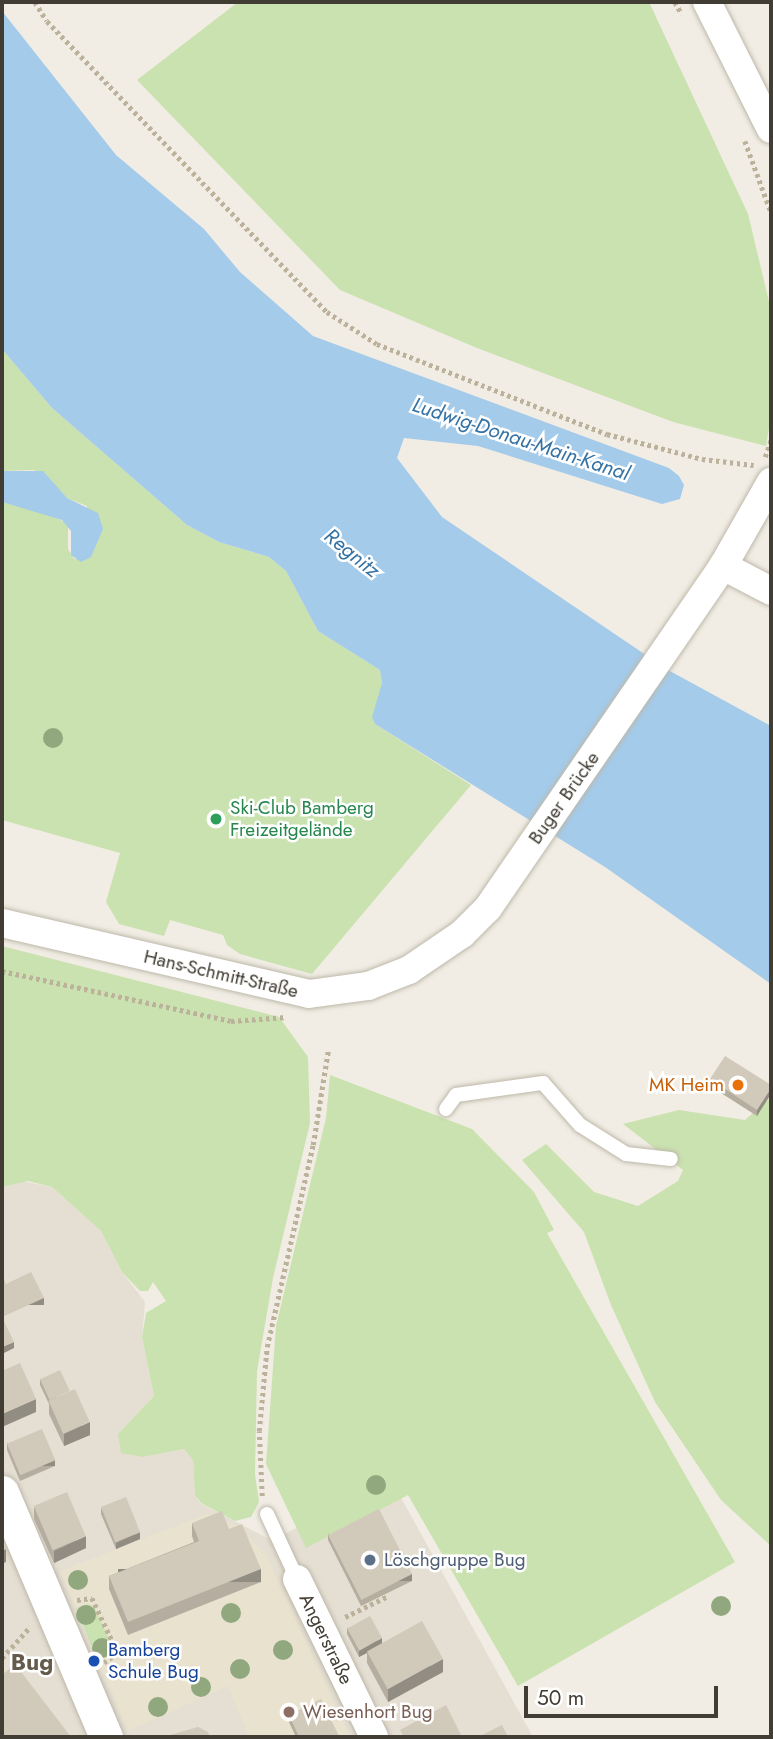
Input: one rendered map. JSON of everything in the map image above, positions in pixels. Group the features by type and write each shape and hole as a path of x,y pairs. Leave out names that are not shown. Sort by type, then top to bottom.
{"street":[{"path":"708,2 771,129"},
{"path":"766,474 723,566 771,591"},
{"name":"Buger Brücke","path":"435,954 488,908 723,566"},
{"name":"Hans-Schmitt-Straße","path":"2,923 309,994 368,986 409,970 435,954"},
{"path":"2,1492 106,1737"},
{"name":"Angerstraße","path":"297,1579 374,1737"}],"lane":[{"path":"446,1109 456,1095 543,1083 580,1125 626,1154 671,1159"},
{"path":"267,1514 297,1579"}],"path":[{"path":"35,2 47,21 288,276 337,319 377,344 607,435 766,474"},
{"path":"2,971 231,1021 301,1015"},
{"path":"267,1514 259,1485 267,1346 313,1145 328,1051"},
{"path":"321,1628 388,1596"},
{"path":"2,1658 49,1605"}],"shaded area":[{"path":"21,1181 52,1187 101,1231 122,1272 145,1302 142,1337 154,1396 118,1434 143,1457 184,1449 193,1460 195,1495 200,1503 271,1540 393,1483 533,1737 2,1737 2,1187"},
{"path":"207,1514 236,1526 265,1553 350,1737 249,1737 228,1686 128,1731 60,1571"}],"green space":[{"path":"238,2 649,2 748,214 771,310 771,416 766,446 673,422 477,348 340,290 137,80"},
{"path":"2,349 52,408 187,525 219,542 269,557 286,571 318,631 380,670 382,683 375,724 471,785 312,974 240,954 227,945 223,935 170,920 164,936 119,924 106,902 120,853 2,820 2,502 51,515 68,524 68,549 75,560 87,506 67,498 34,470 2,471"},
{"path":"2,946 279,1017 308,1057 310,1123 273,1278 257,1371 255,1474 259,1502 251,1517 235,1521 201,1503 195,1495 193,1460 184,1449 143,1457 121,1453 118,1434 154,1396 142,1337 146,1313 166,1301 153,1282 148,1291 140,1291 122,1272 101,1231 52,1187 28,1181 2,1187"},
{"path":"330,1075 472,1129 534,1192 554,1230 547,1233 735,1562 518,1686 408,1495 306,1548 266,1464 276,1326 326,1118"},
{"path":"771,1097 771,1546 721,1500 655,1402 611,1305 584,1232 522,1160 546,1144 594,1192 638,1206 678,1181 683,1170 623,1124 679,1110 745,1120"},
{"path":"88,1604 95,1608 112,1646 110,1653 97,1659 76,1608"}],"water":[{"path":"2,11 116,155 204,229 240,272 313,336 669,468 679,476 684,485 680,499 662,504 478,446 404,438 397,458 442,517 668,670 771,726 771,984 605,867 375,724 372,717 382,683 380,670 318,631 286,571 269,557 219,542 187,525 52,408 2,349"},
{"path":"2,471 43,471 67,498 98,513 103,529 91,557 81,562 71,555 71,531 62,520 2,502"}],"building":[{"path":"725,1056 771,1085 757,1110 710,1079"},
{"path":"31,1272 44,1298 2,1317 2,1274 6,1284"},
{"path":"2,1317 14,1342 2,1347"},
{"path":"20,1363 36,1399 2,1414 2,1371"},
{"path":"60,1370 70,1391 50,1400 40,1379"},
{"path":"75,1389 90,1422 63,1434 49,1401"},
{"path":"42,1429 55,1460 20,1475 7,1444"},
{"path":"67,1492 86,1536 53,1550 34,1506"},
{"path":"126,1497 140,1532 115,1542 101,1507"},
{"name":"Löschgruppe Bug","path":"379,1509 412,1574 361,1600 328,1535"},
{"path":"222,1511 229,1529 242,1524 261,1569 128,1622 109,1576 199,1541 192,1523"},
{"path":"370,1616 382,1638 359,1650 347,1629"},
{"path":"422,1621 443,1659 388,1689 367,1652"},
{"path":"15,1664 71,1737 2,1737 2,1675"},
{"path":"321,1699 339,1736 299,1737 289,1715"},
{"path":"446,1705 462,1737 404,1737 400,1730"},
{"path":"502,1725 508,1737 483,1737 482,1735"},
{"path":"198,1727 208,1732 210,1737 163,1737"}],"place":[{"name":"Ski-Club Bamberg Freizeitgelände","path":"216,819"},
{"name":"MK Heim","path":"738,1085"},
{"name":"Löschgruppe Bug","path":"370,1560"},
{"name":"Bamberg Schule Bug","path":"94,1661"},
{"name":"Wiesenhort Bug","path":"289,1712"}],"district":[{"name":"Bug","path":"32,1662"}],"water label":[{"name":"Ludwig-Donau-Main-Kanal","path":"521,439"},
{"name":"Regnitz","path":"352,553"}]}
